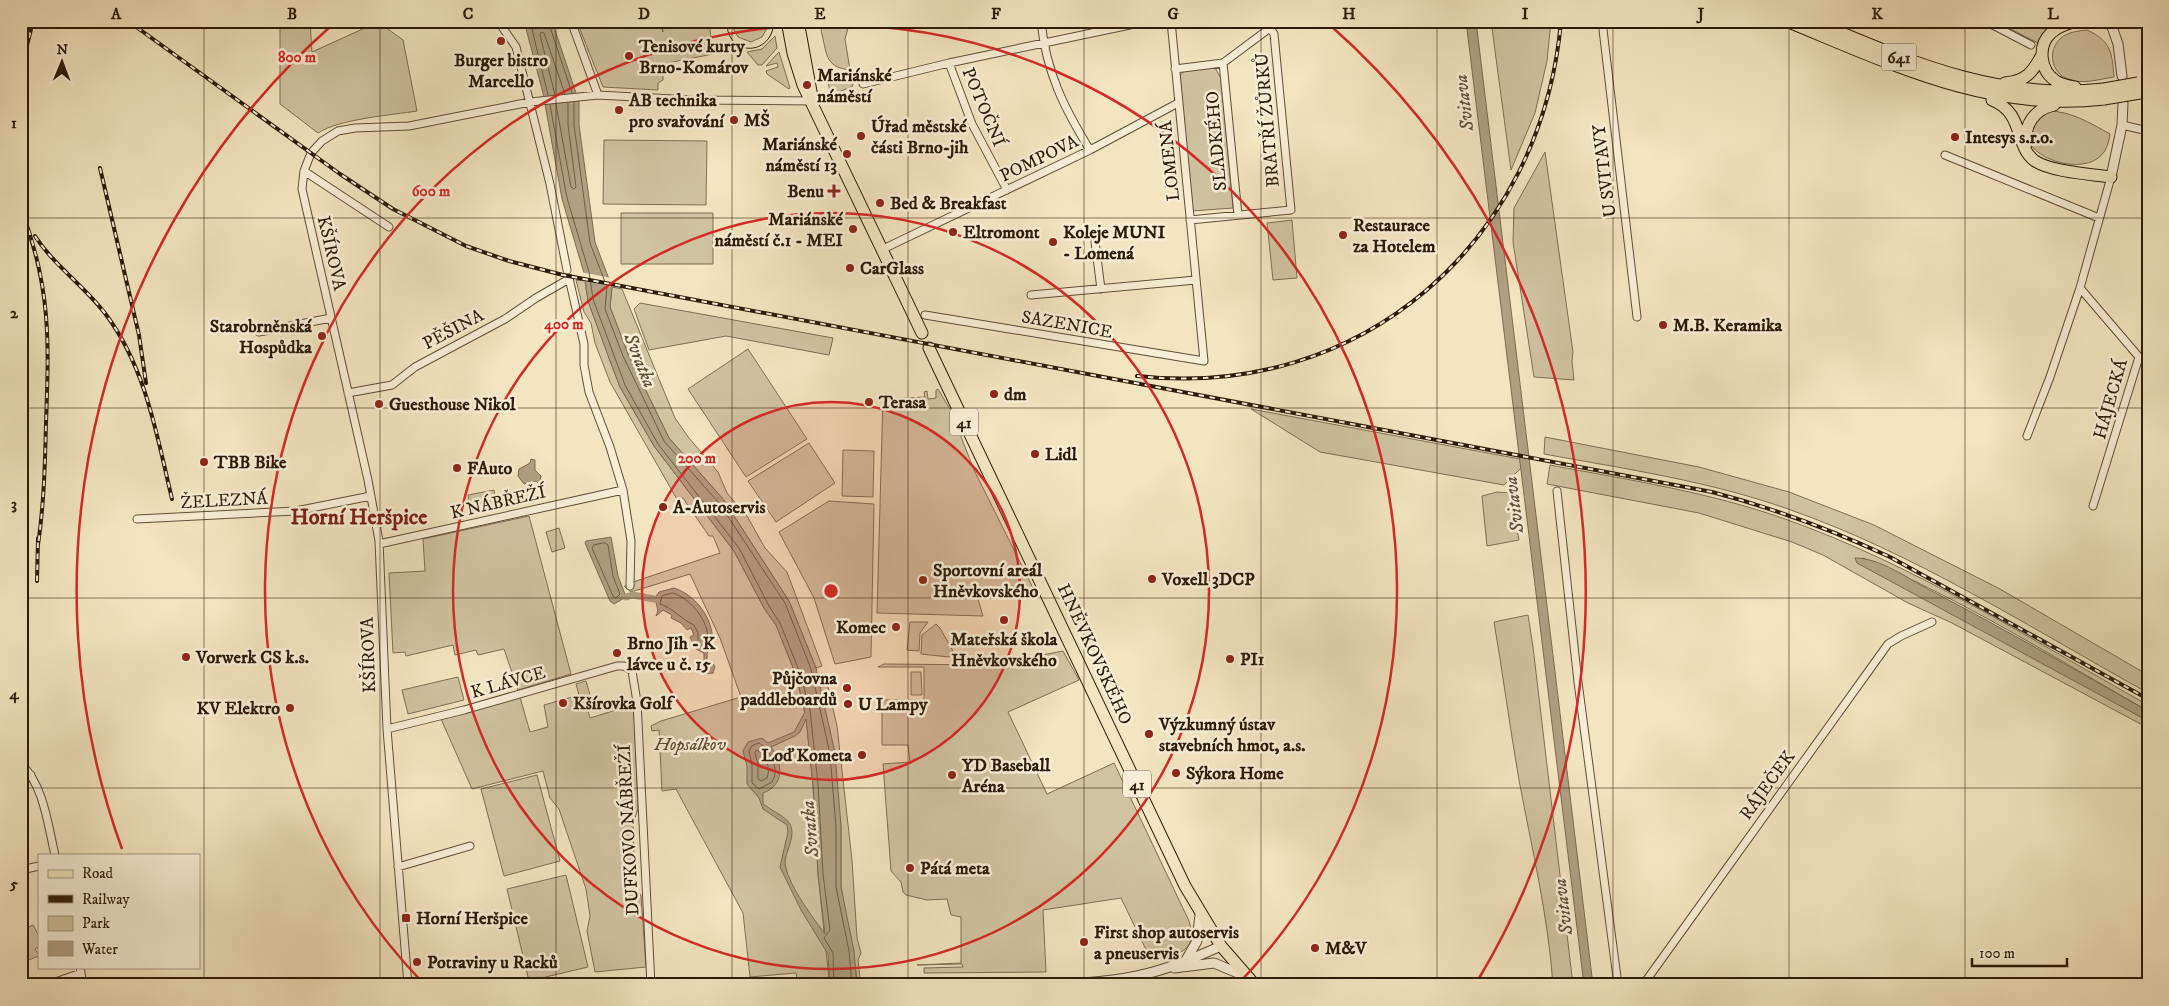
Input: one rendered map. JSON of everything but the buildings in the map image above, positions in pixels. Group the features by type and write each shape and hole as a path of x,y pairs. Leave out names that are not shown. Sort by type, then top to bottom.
{"main road":[{"path":"787,21 801,77 922,333"},
{"path":"798,21 811,82 812,101"},
{"name":"641","path":"1786,21 1892,66 1969,91 2016,100 2062,103 2143,87"},
{"name":"641","path":"1813,21 1919,64 1989,85 2047,92 2104,94"},
{"path":"2076,21 2057,28 2049,35 2043,45 2042,55 2047,71 2057,82 2104,94"},
{"path":"1989,85 2024,80 2032,72 2042,55"},
{"path":"1969,91 2007,107 2033,160 2046,165 2110,177"},
{"path":"2027,150 2026,132 2032,117 2043,108 2062,103"},
{"name":"HNĚVKOVSKÉHO","path":"929,348 1200,915 1220,946"},
{"name":"41","path":"1220,946 1251,981"}],"street":[{"path":"498,21 516,48 530,102 567,270"},
{"path":"581,21 572,22 598,95"},
{"path":"1041,21 1043,43 1053,81 1067,114 1090,150"},
{"path":"863,84 949,63 1149,21"},
{"name":"LOMENÁ","path":"1171,21 1204,361"},
{"name":"U SVITAVY","path":"1602,21 1637,317"},
{"path":"1985,21 2031,45"},
{"path":"2110,21 2118,44 2122,76"},
{"name":"BRATŘÍ ŽŮRKŮ","path":"1223,64 1270,28 1274,34 1290,210 1238,215"},
{"name":"POTOČNÍ","path":"949,63 972,124 1007,190"},
{"path":"1175,68 1223,64"},
{"name":"SLADKÉHO","path":"1223,64 1238,215"},
{"name":"KŠÍROVA","path":"408,985 386,729 379,544 371,496 302,189 304,171 312,153 322,141 338,131 355,128 409,126 530,102 581,96 812,101"},
{"name":"POMPOVA","path":"883,249 1090,150 1178,103"},
{"path":"2027,436 2050,377 2080,288 2110,177 2122,124 2123,103"},
{"path":"2122,124 2148,131"},
{"path":"1944,155 2099,218"},
{"path":"304,171 389,227"},
{"path":"1190,220 1238,215"},
{"path":"1095,242 1101,289"},
{"name":"PĚŠINA","path":"348,393 392,385 414,367 505,319 569,279 584,344 584,365 588,392 610,447 622,490"},
{"path":"1031,295 1196,280"},
{"name":"HÁJECKÁ","path":"2080,288 2140,357 2093,506"},
{"name":"SAZENICE","path":"924,315 1204,361"},
{"path":"259,332 331,318"},
{"path":"622,490 631,541 630,586"},
{"name":"K NÁBŘEŽÍ","path":"379,544 622,490"},
{"path":"1557,491 1578,682 1618,985"},
{"name":"ŽELEZNÁ","path":"137,520 296,511 371,496"},
{"name":"RÁJEČEK","path":"1643,985 1888,644 1932,622"},
{"name":"K LÁVCE","path":"386,729 464,710 617,666 629,668 634,673"},
{"name":"DUFKOVO NÁBŘEŽÍ","path":"634,673 651,985"},
{"path":"21,764 31,775 42,806 55,854"},
{"path":"21,780 31,775"},
{"path":"398,867 470,846"},
{"path":"21,870 38,866"},
{"path":"1186,960 1197,941 1200,915"},
{"path":"1161,970 1220,946"},
{"path":"1021,985 1110,981 1161,970 1214,963 1251,981"},
{"path":"47,985 81,970 83,985"}],"green space":[{"path":"280,21 310,21 312,52 378,22 403,40 417,111 352,121 327,128 318,133 280,104"},
{"name":"Tenisové kurty Brno-Komárov","path":"599,21 660,21 663,32 661,21 705,21 688,26 709,21 713,54 668,63 669,71 663,73 663,80 658,83 658,90 603,87 579,27"},
{"path":"733,21 771,21 762,37 751,42 738,37 733,28"},
{"path":"826,21 850,21 845,39 850,70 835,66 828,58 821,30"},
{"path":"1491,21 1551,21 1547,61 1535,113 1511,170"},
{"path":"1995,21 2061,21 2047,28 2038,43"},
{"path":"2087,30 2101,38 2109,48 2114,77 2091,81 2073,81 2062,76 2055,67 2053,61 2054,49 2061,38 2067,34"},
{"path":"775,36 777,48 762,65 758,65 747,52 762,49"},
{"path":"779,52 789,89 767,74 766,71 778,67 777,63 766,66"},
{"path":"1215,68 1221,78 1233,208 1192,211 1180,76 1184,71"},
{"path":"834,72 850,73 853,86 839,92 831,100 828,80"},
{"path":"2048,111 2072,115 2110,134 2104,152 2097,159 2088,163 2078,164 2067,164 2045,157 2030,144 2032,123"},
{"path":"604,140 707,141 706,205 603,204"},
{"path":"1545,152 1573,352 1574,380 1534,377 1513,242 1514,208"},
{"path":"621,213 713,213 713,264 621,264"},
{"path":"1292,220 1297,278 1273,280 1267,223"},
{"name":"Hopsálkov","path":"576,280 585,281 588,301 620,387 654,446 734,551 764,608 776,625 796,675 806,718 813,785 818,874 829,979 797,980 796,973 750,977 743,913 676,789 662,791 659,730 652,731 651,726 661,721 741,697 720,638 690,574 631,592 624,586 634,587 633,582 720,553 713,536 709,536 683,498 678,501 610,382 595,343 591,323 584,312"},
{"path":"612,287 622,289 675,418 689,438 718,472 727,493 747,516 765,548 787,572 822,666 816,668 789,601 723,499 669,438 628,354 610,307"},
{"path":"640,303 833,338 829,355 726,336 649,350 634,309"},
{"path":"748,349 807,439 746,477 688,389"},
{"path":"938,389 951,411 974,470 1034,590 978,599 983,616 877,613 883,397 886,393 887,399 925,397 924,392 927,391 928,399 936,398 936,390"},
{"path":"1251,409 1520,459 1521,468 1504,485 1320,452"},
{"path":"1545,437 1699,467 1789,492 1874,525 2000,589 2148,675 2148,693 1926,569 1835,527 1758,499 1698,483 1544,454"},
{"path":"809,443 835,483 776,522 748,481"},
{"path":"843,450 874,451 873,497 842,496"},
{"path":"1550,465 1727,501 1785,519 1833,537 1925,580 1970,604 2148,705 2148,711 1972,610 1863,558 2148,721 2148,728 1952,623 1908,603 1823,555 1792,542 1699,513 1547,484"},
{"path":"494,490 497,507 471,512 468,495"},
{"path":"1497,492 1510,493 1519,540 1487,546 1482,496"},
{"path":"829,501 874,504 871,657 835,664 814,598 779,532"},
{"path":"529,516 571,674 518,690 504,649 478,655 476,650 455,655 453,645 406,656 405,652 393,653 389,573 425,571 423,539"},
{"path":"559,528 565,548 552,552 546,532"},
{"path":"1528,615 1573,985 1553,985 1543,907 1519,780 1494,622"},
{"path":"910,622 928,622 920,633 919,651 907,650"},
{"path":"936,624 953,651 949,657 921,654 922,635"},
{"path":"1063,651 1079,680 1008,712 1047,794 1114,763 1189,921 1191,940 1183,951 1177,954 1151,960 1121,898 1043,910 1046,972 924,973 924,968 963,967 962,964 917,965 961,963 961,917 951,915 947,899 927,900 906,895 903,892 901,882 891,871 883,764 910,762 908,745 882,745 882,700 924,700 924,667 878,667 884,664 990,665"},
{"path":"911,672 921,672 922,695 911,695"},
{"path":"817,674 825,674 837,726 852,860 857,938 861,953 858,960 860,978 857,978 841,887 841,826"},
{"path":"458,677 464,700 408,714 402,690"},
{"path":"586,681 590,695 584,697 590,718 629,706 634,708 638,809 633,824 635,890 641,895 646,967 595,972 587,931 590,916 586,889 559,809 550,798 543,771 472,789 441,719 520,697 530,732 548,727 544,705 579,695 576,684"},
{"path":"537,775 560,861 504,876 481,789"},
{"path":"566,875 588,967 529,981 507,889"},
{"path":"33,925 38,934 38,948 35,949 38,956 21,963 21,930"}],"water":[{"path":"524,21 552,21 579,102 579,125 595,242 612,287 610,307 628,354 669,438 723,499 789,601 816,668 835,753 841,826 841,887 854,951 857,985 830,985 828,954 801,910 780,867 788,832 787,825 763,809 759,798 747,784 747,766 743,751 748,742 762,738 768,743 794,732 805,712 796,675 776,625 764,608 734,551 654,446 620,387 588,301 584,273 562,199 543,93","holes":["806,719 813,785 818,874 825,934 802,902 788,876 785,861 791,840 791,826 784,818 763,804 763,793 775,785 780,773 778,760 771,747 795,736 800,732"]},
{"path":"1466,21 1476,21 1593,985 1584,985"},
{"path":"531,459 535,460 535,470 541,476 539,484 536,481 524,484 518,476 519,469 530,463"},
{"path":"611,537 618,576 626,597 614,604 610,601 585,543 586,541"},
{"path":"1855,558 1874,561 1893,569 2011,634 2148,711 2148,721 1857,563"},
{"path":"674,588 691,597 704,611 711,629 712,638 712,648 707,653 707,664 715,666 713,673 703,674 699,671 704,665 704,653 696,649 690,637 694,635 691,628 687,630 681,623 671,618 672,615 663,610 656,616 658,611 655,598 659,592"}],"pier":[{"path":"581,272 611,278 614,287 583,281"}],"waterway":[{"path":"626,597 633,595 654,599"}],"tram line":[{"path":"727,21 728,33 733,41 741,47 749,48 758,47 766,42 772,33 774,21"}],"railway":[{"path":"21,70 33,21"},
{"path":"128,21 340,174 393,209 466,246 509,261 563,275 1712,492 1802,520 1890,557 2148,699"},
{"path":"1137,376 1219,377 1295,362 1365,333 1426,291 1478,237 1518,173 1547,101 1561,21"},
{"path":"100,168 139,335 146,383"},
{"path":"21,209 38,264 46,314 48,366 45,469 38,545"},
{"path":"35,236 107,316 132,358 155,427 172,499"},
{"path":"37,581 38,538"}],"place":[{"name":"Burger bistro Marcello","path":"501,41"},
{"name":"Tenisové kurty Brno-Komárov","path":"629,56"},
{"name":"Mariánské náměstí","path":"807,85"},
{"name":"AB technika pro svařování","path":"619,110"},
{"name":"MŠ","path":"734,120"},
{"name":"Úřad městské části Brno-jih","path":"861,136"},
{"name":"Intesys s.r.o.","path":"1955,137"},
{"name":"Mariánské náměstí 13","path":"847,154"},
{"name":"Benu","path":"834,191"},
{"name":"Bed & Breakfast","path":"880,203"},
{"name":"Mariánské náměstí č.1 - MEI","path":"853,229"},
{"name":"Eltromont","path":"953,232"},
{"name":"Restaurace za Hotelem","path":"1343,235"},
{"name":"Koleje MUNI - Lomená","path":"1053,242"},
{"name":"CarGlass","path":"850,268"},
{"name":"M.B. Keramika","path":"1663,325"},
{"name":"Starobrněnská Hospůdka","path":"322,336"},
{"name":"dm","path":"994,394"},
{"name":"Terasa","path":"869,402"},
{"name":"Guesthouse Nikol","path":"379,404"},
{"name":"Lidl","path":"1035,454"},
{"name":"TBB Bike","path":"204,462"},
{"name":"FAuto","path":"457,468"},
{"name":"A-Autoservis","path":"663,507"},
{"name":"Voxell 3DCP","path":"1152,579"},
{"name":"Sportovní areál Hněvkovského","path":"923,580"},
{"name":"Mateřská škola Hněvkovského","path":"1004,620"},
{"name":"Komec","path":"896,627"},
{"name":"Brno Jih - K lávce u č. 15","path":"617,653"},
{"name":"Vorwerk CS k.s.","path":"186,657"},
{"name":"PI1","path":"1230,659"},
{"name":"Půjčovna paddleboardů","path":"847,688"},
{"name":"Kšírovka Golf","path":"563,703"},
{"name":"U Lampy","path":"848,704"},
{"name":"KV Elektro","path":"290,708"},
{"name":"Výzkumný ústav stavebních hmot, a.s.","path":"1149,734"},
{"name":"Loď Kometa","path":"862,755"},
{"name":"Sýkora Home","path":"1176,773"},
{"name":"YD Baseball Aréna","path":"952,775"},
{"name":"Pátá meta","path":"910,868"},
{"name":"Horní Heršpice","path":"406,918"},
{"name":"First shop autoservis a pneuservis","path":"1084,942"},
{"name":"M&V","path":"1315,948"},
{"name":"Potraviny u Racků","path":"417,962"}],"district":[{"name":"Horní Heršpice","path":"359,516"}],"water label":[{"name":"Svitava","path":"1463,103"},
{"name":"Svratka","path":"641,360"},
{"name":"Svitava","path":"1513,505"},
{"name":"Svratka","path":"809,829"},
{"name":"Svitava","path":"1562,907"}]}
